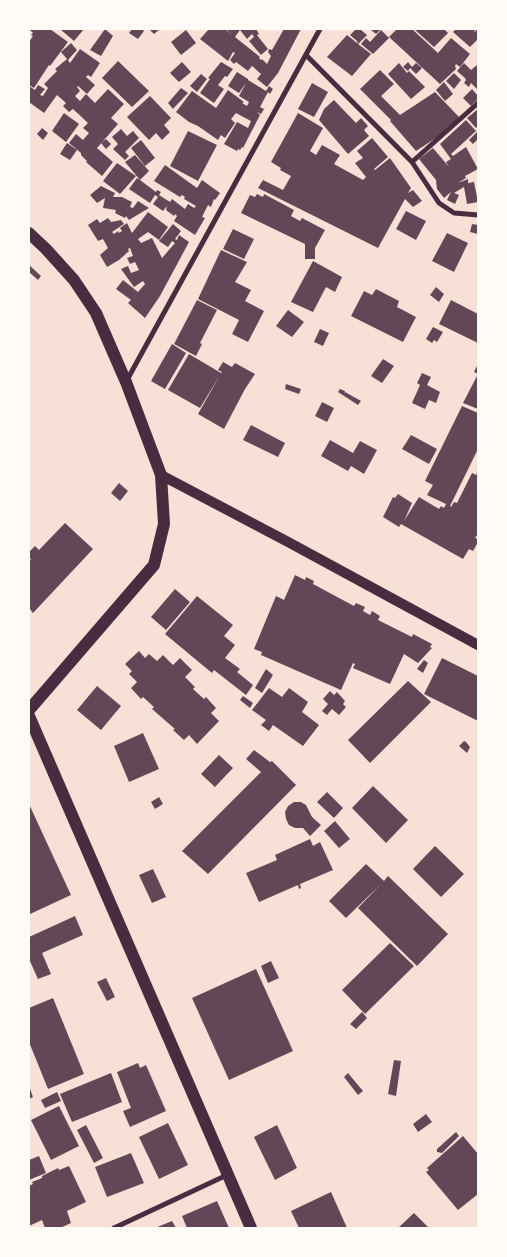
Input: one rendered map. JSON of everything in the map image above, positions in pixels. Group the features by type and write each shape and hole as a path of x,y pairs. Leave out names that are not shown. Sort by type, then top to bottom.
{"main road":[{"path":"29,233 74,280 96,314 126,382 161,474 164,524 154,565 29,710"},
{"path":"161,474 478,645"},
{"path":"29,716 250,1228"}],"street":[{"path":"126,382 320,29"},
{"path":"306,55 412,162 439,203 454,213 478,215"},
{"path":"412,162 478,103"},
{"path":"114,1228 227,1175"}],"building":[{"path":"29,29 50,29 68,42 49,65 34,88 29,85 29,42 33,33"},
{"path":"60,29 84,29 74,41"},
{"path":"105,29 113,36 101,56 90,50"},
{"path":"132,29 144,31 138,39 129,33"},
{"path":"149,29 160,29 154,34"},
{"path":"209,29 225,29 232,35 226,29 256,29 259,34 257,35 268,49 261,55 249,41 254,37 252,34 247,39 240,30 235,37 267,64 271,56 268,52 269,49 272,50 284,29 301,29 278,73 267,87 257,79 261,74 252,66 248,71 230,60 235,53 233,52 228,61 200,39"},
{"path":"356,29 360,29 367,35 358,44 371,54 352,76 327,57 347,35 357,43 350,35"},
{"path":"370,29 381,29 376,34"},
{"path":"397,29 412,29 438,53 451,38 470,54 460,67 456,64 456,69 440,84 389,37"},
{"path":"414,29 444,29 448,33 434,47"},
{"path":"456,29 476,29 473,33 478,29 478,39 470,47 453,32"},
{"path":"186,30 196,43 181,55 171,42"},
{"path":"381,30 389,38 373,54 361,44 366,38 370,42"},
{"path":"71,43 77,50 68,60 70,63 80,49 100,63 91,77 88,75 86,77 95,85 87,94 78,86 80,91 75,96 80,101 86,94 95,103 108,89 124,104 111,118 118,124 97,148 113,162 102,176 69,143 76,134 83,140 89,133 83,128 88,123 73,109 69,112 63,106 66,103 57,95 44,113 29,102 29,86 35,90 38,85 45,89 40,95 43,96 48,88 44,84 57,71 55,69 67,59 61,52"},
{"path":"118,61 149,91 132,107 102,78"},
{"path":"182,62 191,72 179,82 170,73"},
{"path":"221,62 233,69 218,85 224,89 214,103 200,93 210,79 208,78"},
{"path":"408,62 412,67 416,63 422,68 416,74 410,68 408,71 403,67"},
{"path":"399,63 407,73 409,71 425,87 411,99 388,74"},
{"path":"464,63 471,70 478,66 478,90 471,83 469,87 464,83 465,78 457,71"},
{"path":"380,70 394,84 381,96 400,115 435,92 459,117 439,136 416,151 391,120 360,89"},
{"path":"237,72 266,91 269,86 273,89 270,94 268,92 260,107 264,109 261,114 257,112 260,115 243,148 237,151 224,144 237,122 248,128 251,121 236,113 231,119 235,123 225,138 221,135 218,140 176,112 192,91 216,108 228,90 247,106 249,102 239,96 246,83 239,93 228,86"},
{"path":"454,73 461,80 454,89 446,81"},
{"path":"201,74 207,79 197,92 190,86"},
{"path":"444,82 453,94 445,101 436,90"},
{"path":"312,83 328,92 314,117 298,109"},
{"path":"181,88 188,93 173,109 168,103"},
{"path":"472,89 478,96 478,99 471,106 463,98"},
{"path":"150,96 171,118 164,125 170,132 162,140 156,133 149,140 127,117"},
{"path":"334,100 356,123 361,118 368,126 364,130 369,136 348,154 319,120 324,109"},
{"path":"478,109 478,126 476,128 467,118"},
{"path":"64,113 79,124 66,142 52,131"},
{"path":"298,113 323,128 310,151 316,155 322,145 340,155 334,164 363,180 366,177 355,163 363,158 357,151 372,138 388,157 374,169 390,158 411,188 408,193 413,190 422,201 413,207 405,199 378,248 258,188 263,180 283,190 291,176 271,162"},
{"path":"466,120 476,131 451,154 453,156 466,147 478,169 465,176 466,178 458,183 468,179 468,183 474,182 478,202 467,204 464,187 454,193 459,195 455,204 447,200 451,192 444,198 437,189 436,180 419,159 433,148 449,167 446,162 451,159 440,144"},
{"path":"42,128 48,133 43,140 37,134"},
{"path":"121,129 127,136 133,131 139,138 125,152 129,156 125,160 113,149 118,144 112,137"},
{"path":"188,131 217,145 198,181 170,166"},
{"path":"477,132 478,139 473,144 469,140"},
{"path":"106,139 111,144 106,149 101,143"},
{"path":"141,140 155,158 145,166 131,148"},
{"path":"67,143 77,150 70,160 60,154"},
{"path":"135,155 149,171 140,180 125,162"},
{"path":"117,163 136,176 120,194 103,181"},
{"path":"165,165 197,188 202,180 220,193 214,199 211,207 208,205 202,217 205,218 195,235 174,221 177,216 166,210 167,206 163,211 153,204 158,197 155,195 150,203 129,189 137,178 156,192 157,190 161,192 159,195 170,202 172,199 185,209 188,204 194,208 196,206 184,199 185,197 182,195 180,197 154,181"},
{"path":"101,186 115,193 113,197 122,197 132,202 130,207 133,208 138,201 149,208 129,220 126,216 125,218 115,213 116,210 103,208 105,198 97,203 90,195"},
{"path":"257,194 263,197 264,194 294,210 291,216 300,221 302,218 325,230 315,248 315,259 305,259 305,244 241,213 250,195 255,197"},
{"path":"406,211 426,221 416,240 396,229"},
{"path":"148,212 168,227 159,240 148,232 138,239 141,243 152,238 162,258 175,243 172,241 168,247 159,241 173,224 181,231 175,239 177,240 179,235 189,242 160,296 145,318 128,303 131,300 116,289 123,280 138,292 145,284 143,281 134,287 121,269 128,266 131,273 139,270 135,262 130,264 127,258 133,256 130,248 119,260 107,267 100,255 108,248 103,239 98,241 88,225 97,219 100,223 108,218 111,222 121,220 124,224 112,232 114,234 118,231 119,233 122,231 120,228 127,223 132,233"},
{"path":"472,224 478,225 478,234 470,232"},
{"path":"233,229 254,239 244,259 223,249"},
{"path":"447,233 468,243 454,272 432,261"},
{"path":"221,250 247,262 235,282 251,290 245,301 264,311 248,342 232,334 239,320 198,299"},
{"path":"313,261 342,277 335,292 326,287 313,312 291,302"},
{"path":"29,265 41,276 38,280 29,272"},
{"path":"436,287 444,294 439,302 430,295"},
{"path":"376,289 399,301 397,307 416,317 403,342 351,316 364,291 372,295"},
{"path":"197,300 217,310 200,343 202,344 196,356 174,344"},
{"path":"451,300 478,314 478,343 439,324"},
{"path":"288,310 304,322 292,337 276,326"},
{"path":"433,327 443,332 437,342 434,340 432,343 426,339"},
{"path":"320,329 329,333 323,346 314,342"},
{"path":"172,344 186,353 165,389 151,381"},
{"path":"189,354 221,373 218,370 223,362 232,367 235,363 255,374 224,429 198,414 220,375 200,408 168,390"},
{"path":"383,359 394,366 382,383 371,376"},
{"path":"478,364 478,374 474,372"},
{"path":"422,373 431,377 427,385 440,392 436,403 429,400 425,409 412,403 420,385 417,383"},
{"path":"478,374 478,409 463,403"},
{"path":"286,384 301,389 299,394 285,389"},
{"path":"340,389 345,391 344,394 345,392 361,401 358,405 338,392"},
{"path":"322,402 334,408 327,422 315,416"},
{"path":"462,406 478,413 478,449 450,506 454,502 457,503 472,473 476,475 478,470 478,534 475,538 478,539 478,542 473,551 469,549 463,559 401,524 399,527 383,517 393,497 395,498 398,494 412,503 404,521 419,497 439,509 441,506 444,508 446,504 427,495 433,485 425,481"},
{"path":"251,425 285,443 278,457 243,440"},
{"path":"411,435 437,449 429,464 402,449"},
{"path":"330,440 353,453 360,441 377,450 364,474 351,466 348,471 321,456"},
{"path":"119,483 128,491 120,501 111,493"},
{"path":"65,523 93,549 33,613 29,608 29,562 31,559 29,552 35,546 39,550"},
{"path":"295,575 305,580 306,577 314,581 313,584 354,606 356,603 365,607 363,611 370,615 372,611 380,616 378,620 412,637 413,634 432,644 430,647 432,648 418,663 404,654 390,684 353,668 355,664 353,663 341,690 261,655 262,652 254,649 276,596 284,600"},
{"path":"175,589 190,602 166,630 151,617"},
{"path":"197,596 233,625 224,636 235,645 225,658 240,669 237,672 253,685 246,695 214,670 212,673 165,634"},
{"path":"139,651 145,658 149,654 157,661 163,655 173,665 180,658 192,670 185,677 195,687 193,689 204,699 206,697 216,708 211,713 219,721 197,744 189,735 184,740 173,730 175,729 152,709 154,707 143,697 141,699 131,688 137,682 129,674 132,671 125,664"},
{"path":"442,658 478,676 478,721 424,694"},
{"path":"424,660 428,663 423,673 417,669"},
{"path":"266,669 273,675 262,693 255,688"},
{"path":"408,681 431,702 370,763 348,740"},
{"path":"97,686 121,706 101,730 77,710"},
{"path":"269,688 282,697 289,688 308,702 302,712 319,725 303,746 273,725 269,731 261,725 266,720 252,710"},
{"path":"330,691 334,695 337,692 345,701 343,704 346,707 339,715 332,709 327,715 322,711 328,704 323,699"},
{"path":"243,696 253,703 250,708 240,700"},
{"path":"143,733 159,769 129,782 114,746"},
{"path":"464,741 470,747 467,753 459,746"},
{"path":"254,750 270,762 272,761 296,785 208,874 182,851 261,772 246,759"},
{"path":"219,755 233,768 215,787 201,774"},
{"path":"373,786 408,820 386,843 352,808"},
{"path":"327,792 343,808 334,818 317,802"},
{"path":"159,797 163,804 155,809 151,802"},
{"path":"294,802 301,802 306,805 312,817 321,825 310,836 303,828 295,828 289,825 286,819 285,812 288,806"},
{"path":"29,804 71,895 30,914 29,911"},
{"path":"335,821 350,839 339,848 324,831"},
{"path":"310,839 313,846 320,842 333,870 300,884 301,888 299,889 298,885 259,902 246,873 277,860 275,855"},
{"path":"435,846 464,874 441,897 413,869"},
{"path":"366,864 384,881 388,876 448,934 417,966 358,908 380,885 346,918 329,901"},
{"path":"153,869 166,897 152,903 139,875"},
{"path":"75,916 83,935 42,953 51,974 38,979 29,959 29,937"},
{"path":"390,943 414,966 365,1014 342,990"},
{"path":"271,961 279,978 268,983 261,966"},
{"path":"256,969 293,1051 229,1080 192,998"},
{"path":"106,978 115,997 107,1001 97,982"},
{"path":"53,998 84,1074 48,1089 29,1042 29,1008"},
{"path":"362,1012 367,1018 356,1029 350,1024"},
{"path":"394,1060 401,1061 396,1096 388,1094"},
{"path":"138,1063 140,1068 146,1065 166,1111 130,1127 123,1111 131,1108 117,1072"},
{"path":"111,1073 122,1102 72,1122 60,1094"},
{"path":"348,1073 363,1091 358,1095 344,1077"},
{"path":"29,1086 33,1097 29,1099"},
{"path":"57,1092 61,1101 45,1108 41,1100"},
{"path":"59,1106 79,1146 51,1160 31,1120"},
{"path":"426,1114 432,1122 418,1132 413,1124"},
{"path":"168,1123 188,1165 159,1179 139,1137"},
{"path":"86,1125 103,1158 94,1163 77,1130"},
{"path":"277,1125 297,1168 275,1180 254,1137"},
{"path":"456,1132 459,1136 442,1153 437,1152 437,1149"},
{"path":"463,1136 478,1154 478,1194 458,1210 426,1172 429,1170 427,1168"},
{"path":"131,1153 144,1183 107,1197 95,1167"},
{"path":"39,1156 46,1173 29,1180 29,1160"},
{"path":"69,1166 86,1202 67,1211 71,1223 60,1228 45,1228 42,1220 29,1226 29,1186 33,1184 32,1182 58,1168 59,1170"},
{"path":"331,1192 347,1228 299,1228 291,1211"},
{"path":"217,1201 229,1228 187,1228 182,1216"},
{"path":"414,1213 429,1228 398,1228"},
{"path":"172,1221 176,1228 155,1228"}]}
